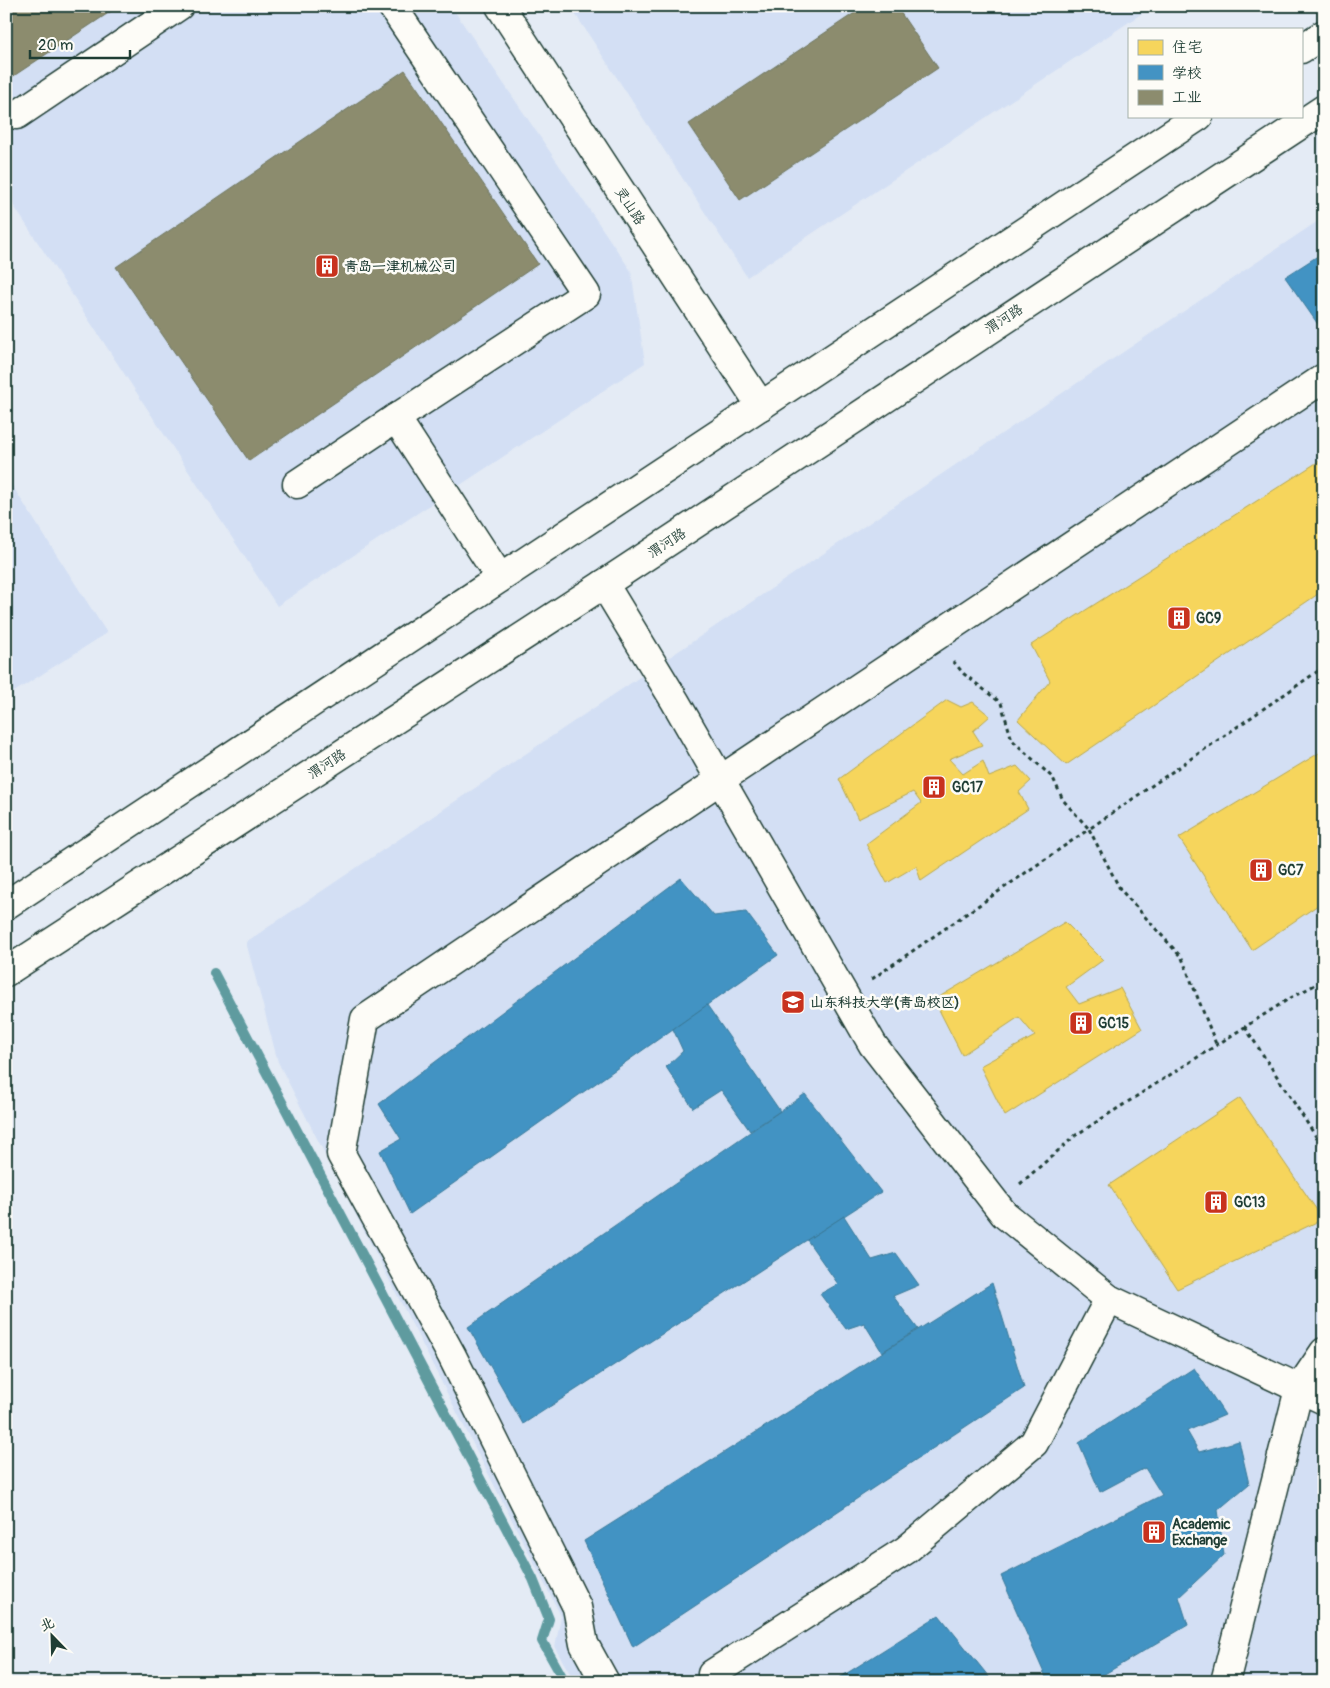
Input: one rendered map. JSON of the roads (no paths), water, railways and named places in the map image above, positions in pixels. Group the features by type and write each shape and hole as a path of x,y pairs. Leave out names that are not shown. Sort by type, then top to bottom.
{"main road":[{"path":"17,115 178,6"},
{"path":"297,484 586,294 392,6"},
{"name":"灵山路","path":"500,6 761,406"},
{"path":"1302,48 1324,34"},
{"name":"渭河路","path":"6,972 604,584 1324,109"},
{"path":"6,904 1196,118"},
{"path":"605,1682 584,1644 577,1606 452,1356 341,1154 365,1019 1324,378"},
{"path":"396,418 500,578"},
{"path":"604,584 873,1045 1004,1214 1109,1299 1324,1400"},
{"path":"712,1674 906,1550 1034,1443 1109,1299"},
{"path":"1225,1682 1299,1389 1324,1352"}],"waterway":[{"path":"214,973 533,1579 549,1619 542,1641 565,1682"}],"place":[{"name":"青岛一津机械公司","path":"327,266"},
{"name":"GC9","path":"1179,618"},
{"name":"GC17","path":"934,787"},
{"name":"GC7","path":"1261,870"},
{"name":"山东科技大学(青岛校区)","path":"793,1002"},
{"name":"GC15","path":"1081,1023"},
{"name":"GC13","path":"1216,1202"},
{"name":"Academic Exchange","path":"1154,1532"}]}
